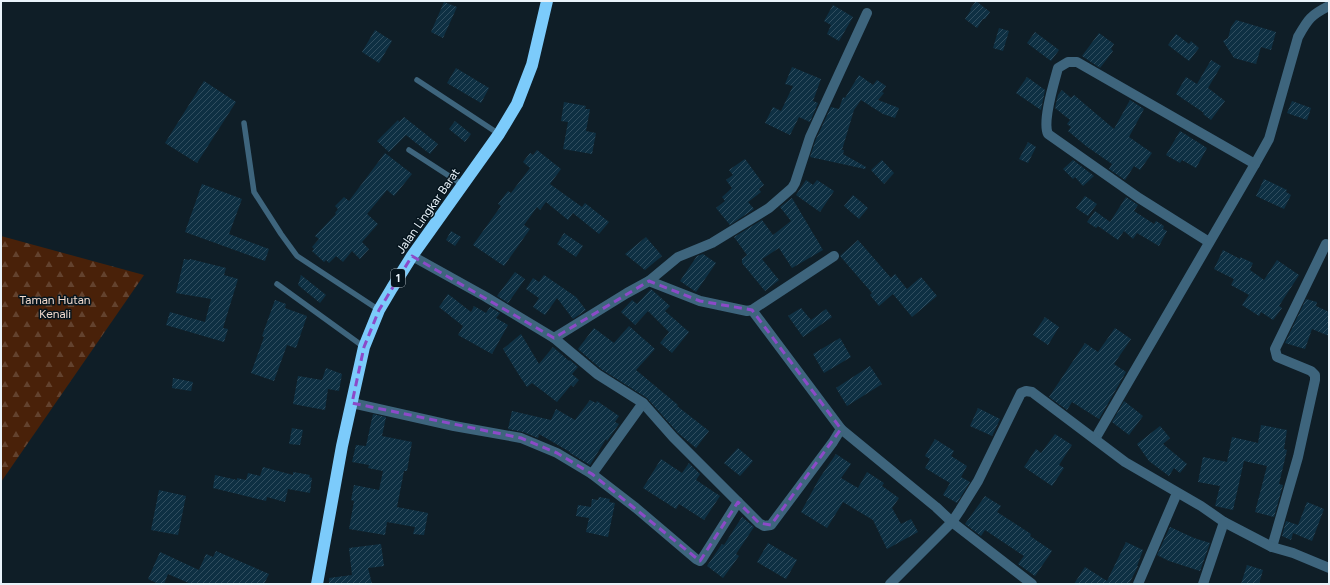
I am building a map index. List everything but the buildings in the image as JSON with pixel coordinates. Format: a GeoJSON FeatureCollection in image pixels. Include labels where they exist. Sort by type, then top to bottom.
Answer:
{"type":"FeatureCollection","features":[{"type":"Feature","properties":{"kind":"highway","name":"Jalan Lingkar Barat"},"geometry":{"type":"LineString","coordinates":[[317,584],[341,454],[364,347],[380,310],[412,256],[499,134],[517,104],[532,65],[547,1]]}},
{"type":"Feature","properties":{"kind":"street"},"geometry":{"type":"LineString","coordinates":[[1095,439],[1269,139],[1298,37],[1307,21],[1315,13],[1329,6]]}},
{"type":"Feature","properties":{"kind":"street"},"geometry":{"type":"LineString","coordinates":[[554,338],[649,281],[678,257],[712,243],[769,208],[792,188],[810,137],[867,13]]}},
{"type":"Feature","properties":{"kind":"street"},"geometry":{"type":"LineString","coordinates":[[1209,242],[1139,198],[1048,134],[1046,126],[1058,68],[1068,62],[1077,62],[1255,164]]}},
{"type":"Feature","properties":{"kind":"street"},"geometry":{"type":"LineString","coordinates":[[1272,547],[1298,456],[1315,380],[1311,371],[1277,357],[1275,349],[1326,244]]}},
{"type":"Feature","properties":{"kind":"street"},"geometry":{"type":"LineString","coordinates":[[412,256],[496,303],[554,338],[597,374],[643,404],[673,437],[759,523],[764,526],[771,525],[833,442],[840,430]]}},
{"type":"Feature","properties":{"kind":"street"},"geometry":{"type":"LineString","coordinates":[[649,281],[700,301],[747,312],[834,256]]}},
{"type":"Feature","properties":{"kind":"street"},"geometry":{"type":"LineString","coordinates":[[752,310],[840,430],[936,507],[952,522],[1032,584]]}},
{"type":"Feature","properties":{"kind":"street"},"geometry":{"type":"LineString","coordinates":[[890,584],[952,522],[978,481],[1021,393],[1026,391],[1032,392],[1125,462],[1201,506],[1224,522],[1272,547],[1293,553],[1329,568]]}},
{"type":"Feature","properties":{"kind":"street"},"geometry":{"type":"LineString","coordinates":[[352,403],[454,426],[521,438],[557,453],[592,474],[700,561],[738,502]]}},
{"type":"Feature","properties":{"kind":"street"},"geometry":{"type":"LineString","coordinates":[[592,474],[643,404]]}},
{"type":"Feature","properties":{"kind":"street"},"geometry":{"type":"LineString","coordinates":[[1138,584],[1177,493]]}},
{"type":"Feature","properties":{"kind":"street"},"geometry":{"type":"LineString","coordinates":[[1203,584],[1224,522]]}},
{"type":"Feature","properties":{"kind":"lane"},"geometry":{"type":"LineString","coordinates":[[417,80],[499,134]]}},
{"type":"Feature","properties":{"kind":"lane"},"geometry":{"type":"LineString","coordinates":[[244,123],[254,192],[280,234],[297,256],[380,310]]}},
{"type":"Feature","properties":{"kind":"lane"},"geometry":{"type":"LineString","coordinates":[[409,150],[463,186]]}},
{"type":"Feature","properties":{"kind":"lane"},"geometry":{"type":"LineString","coordinates":[[277,284],[364,347]]}},
{"type":"Feature","properties":{"kind":"highlighted area"},"geometry":{"type":"Polygon","coordinates":[[[412,256],[554,338],[649,281],[700,301],[752,310],[841,429],[771,525],[759,523],[738,502],[700,561],[592,474],[557,453],[521,438],[352,403],[364,347],[379,310],[412,256]]]}},
{"type":"Feature","properties":{"kind":"green space","name":"Taman Hutan Kenali"},"geometry":{"type":"Polygon","coordinates":[[[1,236],[144,275],[1,482],[1,236]]]}}]}
